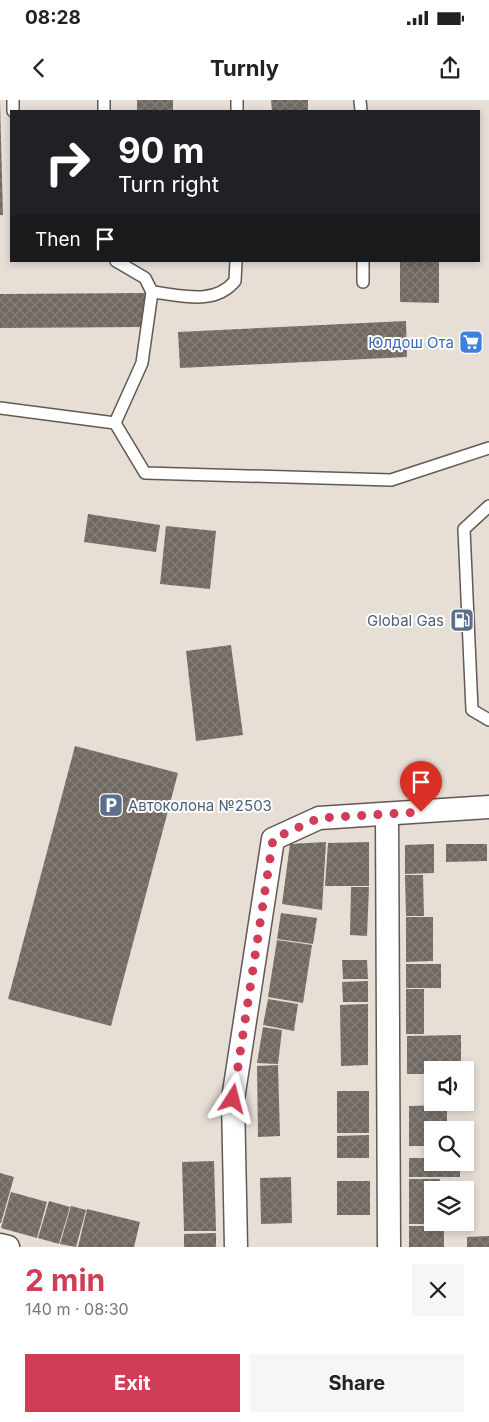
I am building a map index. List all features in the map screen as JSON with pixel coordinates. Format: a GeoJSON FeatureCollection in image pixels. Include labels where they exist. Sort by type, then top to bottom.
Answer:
{"type":"FeatureCollection","features":[{"type":"Feature","properties":{"kind":"street"},"geometry":{"type":"LineString","coordinates":[[236,1247],[233,1099],[273,839],[319,818],[489,807]]}},
{"type":"Feature","properties":{"kind":"street"},"geometry":{"type":"LineString","coordinates":[[387,814],[389,1247]]}},
{"type":"Feature","properties":{"kind":"street"},"geometry":{"type":"LineString","coordinates":[[0,1245],[8,1247]]}},
{"type":"Feature","properties":{"kind":"lane"},"geometry":{"type":"LineString","coordinates":[[115,423],[142,363],[152,292],[145,278],[118,262]]}},
{"type":"Feature","properties":{"kind":"lane"},"geometry":{"type":"LineString","coordinates":[[152,292],[210,298],[230,288],[235,281],[236,262]]}},
{"type":"Feature","properties":{"kind":"lane"},"geometry":{"type":"LineString","coordinates":[[363,262],[363,282]]}},
{"type":"Feature","properties":{"kind":"lane"},"geometry":{"type":"LineString","coordinates":[[0,408],[115,423]]}},
{"type":"Feature","properties":{"kind":"lane"},"geometry":{"type":"LineString","coordinates":[[115,423],[144,473],[391,480],[489,448]]}},
{"type":"Feature","properties":{"kind":"lane"},"geometry":{"type":"LineString","coordinates":[[489,506],[464,529],[472,710],[489,720]]}},
{"type":"Feature","properties":{"kind":"building"},"geometry":{"type":"Polygon","coordinates":[[[137,100],[173,100],[173,110],[137,110],[137,100]]]}},
{"type":"Feature","properties":{"kind":"building"},"geometry":{"type":"Polygon","coordinates":[[[271,100],[308,100],[308,110],[272,110],[271,100]]]}},
{"type":"Feature","properties":{"kind":"building"},"geometry":{"type":"Polygon","coordinates":[[[0,102],[3,215],[0,215],[0,102]]]}},
{"type":"Feature","properties":{"kind":"building"},"geometry":{"type":"Polygon","coordinates":[[[400,262],[439,262],[439,303],[400,302],[400,262]]]}},
{"type":"Feature","properties":{"kind":"building"},"geometry":{"type":"Polygon","coordinates":[[[145,293],[145,327],[0,328],[0,294],[145,293]]]}},
{"type":"Feature","properties":{"kind":"building"},"geometry":{"type":"Polygon","coordinates":[[[406,321],[407,357],[180,368],[178,332],[406,321]]]}},
{"type":"Feature","properties":{"kind":"building"},"geometry":{"type":"Polygon","coordinates":[[[88,514],[160,525],[156,552],[84,542],[88,514]]]}},
{"type":"Feature","properties":{"kind":"building"},"geometry":{"type":"Polygon","coordinates":[[[166,526],[216,531],[210,589],[160,584],[166,526]]]}},
{"type":"Feature","properties":{"kind":"building"},"geometry":{"type":"Polygon","coordinates":[[[231,645],[243,735],[196,741],[186,651],[231,645]]]}},
{"type":"Feature","properties":{"kind":"building"},"geometry":{"type":"Polygon","coordinates":[[[75,746],[178,773],[111,1026],[8,999],[75,746]]]}},
{"type":"Feature","properties":{"kind":"building"},"geometry":{"type":"Polygon","coordinates":[[[326,842],[322,910],[282,904],[290,844],[326,842]]]}},
{"type":"Feature","properties":{"kind":"building"},"geometry":{"type":"Polygon","coordinates":[[[369,842],[369,886],[325,886],[328,843],[369,842]]]}},
{"type":"Feature","properties":{"kind":"building"},"geometry":{"type":"Polygon","coordinates":[[[434,844],[434,873],[405,874],[405,845],[434,844]]]}},
{"type":"Feature","properties":{"kind":"building"},"geometry":{"type":"Polygon","coordinates":[[[446,844],[487,844],[487,861],[446,862],[446,844]]]}},
{"type":"Feature","properties":{"kind":"building"},"geometry":{"type":"Polygon","coordinates":[[[405,875],[423,875],[424,916],[406,916],[405,875]]]}},
{"type":"Feature","properties":{"kind":"building"},"geometry":{"type":"Polygon","coordinates":[[[351,887],[369,887],[367,936],[350,935],[351,887]]]}},
{"type":"Feature","properties":{"kind":"building"},"geometry":{"type":"Polygon","coordinates":[[[281,913],[317,918],[313,944],[277,939],[281,913]]]}},
{"type":"Feature","properties":{"kind":"building"},"geometry":{"type":"Polygon","coordinates":[[[406,917],[433,917],[433,961],[406,962],[406,917]]]}},
{"type":"Feature","properties":{"kind":"building"},"geometry":{"type":"Polygon","coordinates":[[[277,940],[312,945],[303,1003],[268,997],[277,940]]]}},
{"type":"Feature","properties":{"kind":"building"},"geometry":{"type":"Polygon","coordinates":[[[342,960],[367,960],[368,979],[343,979],[342,960]]]}},
{"type":"Feature","properties":{"kind":"building"},"geometry":{"type":"Polygon","coordinates":[[[406,964],[441,964],[441,988],[406,988],[406,964]]]}},
{"type":"Feature","properties":{"kind":"building"},"geometry":{"type":"Polygon","coordinates":[[[368,981],[368,1002],[343,1002],[342,982],[368,981]]]}},
{"type":"Feature","properties":{"kind":"building"},"geometry":{"type":"Polygon","coordinates":[[[406,989],[424,989],[424,1034],[406,1034],[406,989]]]}},
{"type":"Feature","properties":{"kind":"building"},"geometry":{"type":"Polygon","coordinates":[[[268,999],[298,1004],[294,1031],[263,1025],[268,999]]]}},
{"type":"Feature","properties":{"kind":"building"},"geometry":{"type":"Polygon","coordinates":[[[368,1004],[368,1065],[341,1066],[340,1005],[368,1004]]]}},
{"type":"Feature","properties":{"kind":"building"},"geometry":{"type":"Polygon","coordinates":[[[263,1027],[282,1030],[278,1064],[257,1063],[263,1027]]]}},
{"type":"Feature","properties":{"kind":"building"},"geometry":{"type":"Polygon","coordinates":[[[461,1035],[461,1061],[424,1061],[424,1074],[407,1074],[407,1036],[461,1035]]]}},
{"type":"Feature","properties":{"kind":"building"},"geometry":{"type":"Polygon","coordinates":[[[278,1065],[280,1136],[258,1137],[257,1066],[278,1065]]]}},
{"type":"Feature","properties":{"kind":"building"},"geometry":{"type":"Polygon","coordinates":[[[337,1091],[369,1091],[369,1133],[337,1133],[337,1091]]]}},
{"type":"Feature","properties":{"kind":"building"},"geometry":{"type":"Polygon","coordinates":[[[409,1106],[424,1106],[424,1111],[447,1111],[447,1121],[424,1121],[424,1146],[409,1146],[409,1106]]]}},
{"type":"Feature","properties":{"kind":"building"},"geometry":{"type":"Polygon","coordinates":[[[369,1135],[369,1158],[337,1158],[337,1136],[369,1135]]]}},
{"type":"Feature","properties":{"kind":"building"},"geometry":{"type":"Polygon","coordinates":[[[409,1158],[424,1158],[424,1171],[460,1171],[460,1177],[409,1177],[409,1158]]]}},
{"type":"Feature","properties":{"kind":"building"},"geometry":{"type":"Polygon","coordinates":[[[214,1161],[216,1231],[184,1231],[182,1162],[214,1161]]]}},
{"type":"Feature","properties":{"kind":"building"},"geometry":{"type":"Polygon","coordinates":[[[0,1173],[14,1177],[1,1223],[0,1223],[0,1173]]]}},
{"type":"Feature","properties":{"kind":"building"},"geometry":{"type":"Polygon","coordinates":[[[291,1177],[292,1223],[261,1224],[260,1178],[291,1177]]]}},
{"type":"Feature","properties":{"kind":"building"},"geometry":{"type":"Polygon","coordinates":[[[409,1179],[440,1179],[440,1181],[424,1181],[424,1224],[409,1224],[409,1179]]]}},
{"type":"Feature","properties":{"kind":"building"},"geometry":{"type":"Polygon","coordinates":[[[337,1181],[370,1181],[370,1215],[337,1215],[337,1181]]]}},
{"type":"Feature","properties":{"kind":"building"},"geometry":{"type":"Polygon","coordinates":[[[11,1192],[47,1202],[37,1238],[1,1228],[11,1192]]]}},
{"type":"Feature","properties":{"kind":"building"},"geometry":{"type":"Polygon","coordinates":[[[49,1201],[70,1207],[59,1244],[38,1238],[49,1201]]]}},
{"type":"Feature","properties":{"kind":"building"},"geometry":{"type":"Polygon","coordinates":[[[71,1206],[86,1210],[76,1247],[60,1244],[71,1206]]]}},
{"type":"Feature","properties":{"kind":"building"},"geometry":{"type":"Polygon","coordinates":[[[87,1209],[140,1222],[134,1247],[78,1247],[87,1209]]]}},
{"type":"Feature","properties":{"kind":"building"},"geometry":{"type":"Polygon","coordinates":[[[409,1226],[424,1226],[424,1231],[444,1231],[444,1247],[409,1247],[409,1226]]]}},
{"type":"Feature","properties":{"kind":"building"},"geometry":{"type":"Polygon","coordinates":[[[216,1233],[216,1247],[184,1247],[184,1234],[216,1233]]]}},
{"type":"Feature","properties":{"kind":"building"},"geometry":{"type":"Polygon","coordinates":[[[489,1236],[489,1247],[467,1247],[467,1237],[489,1236]]]}},
{"type":"Feature","properties":{"kind":"place","name":"Юлдош Ота"},"geometry":{"type":"Point","coordinates":[471,342]}},
{"type":"Feature","properties":{"kind":"place","name":"Global Gas"},"geometry":{"type":"Point","coordinates":[462,620]}},
{"type":"Feature","properties":{"kind":"place","name":"Автоколона №2503"},"geometry":{"type":"Point","coordinates":[111,805]}},
{"type":"Feature","properties":{"kind":"route"},"geometry":{"type":"LineString","coordinates":[[233,1099],[273,839],[319,818],[421,812]]}}]}
